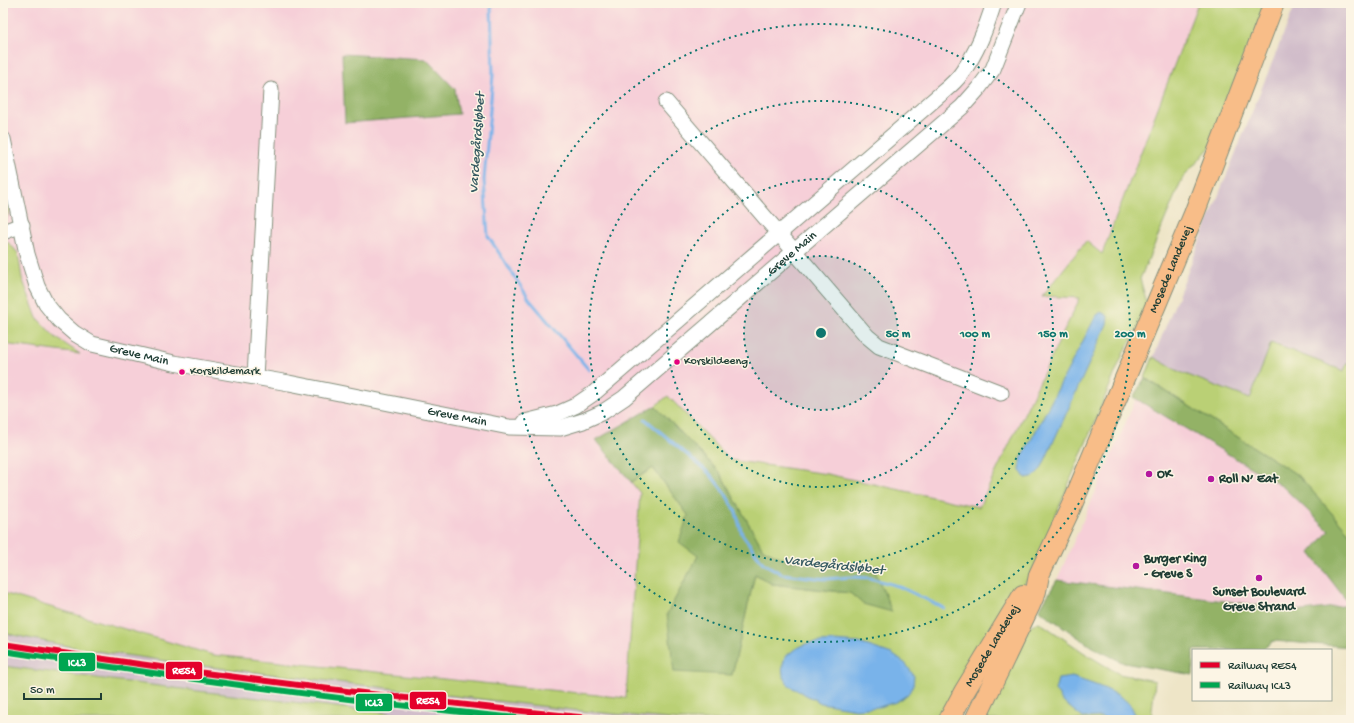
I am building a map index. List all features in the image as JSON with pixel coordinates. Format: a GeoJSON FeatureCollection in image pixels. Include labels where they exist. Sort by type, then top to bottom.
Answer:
{"type":"FeatureCollection","features":[{"type":"Feature","properties":{"kind":"main road","name":"Mosede Landevej"},"geometry":{"type":"LineString","coordinates":[[975,720],[1036,591],[1039,575],[1071,507],[1194,214],[1274,3]]}},
{"type":"Feature","properties":{"kind":"main road","name":"Mosede Landevej"},"geometry":{"type":"LineString","coordinates":[[949,720],[990,648],[1028,587],[1039,575]]}},
{"type":"Feature","properties":{"kind":"street","name":"Greve Main"},"geometry":{"type":"LineString","coordinates":[[509,427],[557,414],[575,406],[594,393],[943,92],[960,76],[971,59],[982,37],[994,3]]}},
{"type":"Feature","properties":{"kind":"street","name":"Greve Main"},"geometry":{"type":"LineString","coordinates":[[3,139],[27,254],[37,286],[46,304],[59,320],[74,333],[92,344],[174,363],[254,377],[509,427],[560,428],[584,421],[603,412],[624,398],[962,107],[993,69],[1019,3]]}},
{"type":"Feature","properties":{"kind":"street"},"geometry":{"type":"LineString","coordinates":[[254,377],[271,90]]}},
{"type":"Feature","properties":{"kind":"street","name":"Greve Main"},"geometry":{"type":"LineString","coordinates":[[666,102],[779,234]]}},
{"type":"Feature","properties":{"kind":"street"},"geometry":{"type":"LineString","coordinates":[[3,232],[22,225]]}},
{"type":"Feature","properties":{"kind":"street"},"geometry":{"type":"LineString","coordinates":[[779,234],[868,336],[879,346],[1001,393]]}},
{"type":"Feature","properties":{"kind":"shaded area"},"geometry":{"type":"Polygon","coordinates":[[[3,3],[1198,3],[1102,254],[979,507],[827,474],[730,460],[668,396],[632,422],[597,441],[640,492],[626,698],[213,655],[3,593],[3,3]]]}},
{"type":"Feature","properties":{"kind":"shaded area"},"geometry":{"type":"Polygon","coordinates":[[[1296,3],[1351,3],[1351,535],[1299,476],[1145,378],[1296,3]]]}},
{"type":"Feature","properties":{"kind":"shaded area"},"geometry":{"type":"Polygon","coordinates":[[[1145,378],[1299,476],[1351,573],[1351,610],[1304,611],[1057,580],[1145,378]]]}},
{"type":"Feature","properties":{"kind":"shaded area"},"geometry":{"type":"Polygon","coordinates":[[[3,633],[83,649],[203,666],[582,711],[679,720],[446,720],[198,691],[3,666],[3,633]]]}},
{"type":"Feature","properties":{"kind":"green space"},"geometry":{"type":"Polygon","coordinates":[[[1198,3],[1268,3],[1213,144],[1182,179],[1140,279],[1149,310],[1123,354],[1031,574],[994,630],[941,720],[679,720],[582,711],[203,666],[83,649],[3,633],[3,593],[213,655],[626,698],[640,493],[631,482],[653,468],[688,515],[698,556],[667,614],[732,675],[755,574],[772,584],[850,593],[864,604],[874,568],[786,560],[763,549],[720,473],[655,406],[668,396],[730,460],[827,474],[979,507],[1080,298],[1042,296],[1086,241],[1102,254],[1198,3]]]}},
{"type":"Feature","properties":{"kind":"green space"},"geometry":{"type":"Polygon","coordinates":[[[342,54],[426,59],[455,89],[459,114],[345,123],[342,54]]]}},
{"type":"Feature","properties":{"kind":"green space"},"geometry":{"type":"Polygon","coordinates":[[[3,168],[12,205],[5,221],[3,222],[3,168]]]}},
{"type":"Feature","properties":{"kind":"green space"},"geometry":{"type":"Polygon","coordinates":[[[8,242],[18,253],[22,278],[37,318],[55,337],[80,354],[3,344],[3,243],[8,242]]]}},
{"type":"Feature","properties":{"kind":"green space"},"geometry":{"type":"Polygon","coordinates":[[[1271,343],[1344,371],[1347,363],[1351,364],[1351,535],[1299,476],[1145,378],[1153,357],[1180,372],[1250,399],[1271,343]]]}},
{"type":"Feature","properties":{"kind":"green space"},"geometry":{"type":"Polygon","coordinates":[[[1145,378],[1299,476],[1351,535],[1351,647],[1273,641],[1263,649],[1192,649],[1192,675],[1124,663],[1092,647],[1039,610],[1057,580],[1304,611],[1350,605],[1310,553],[1329,531],[1283,487],[1133,397],[1145,378]]]}},
{"type":"Feature","properties":{"kind":"green space"},"geometry":{"type":"Polygon","coordinates":[[[655,406],[720,473],[763,549],[786,560],[874,568],[892,612],[863,604],[850,593],[772,584],[755,574],[732,675],[674,672],[667,614],[698,556],[679,542],[688,515],[653,468],[631,482],[596,440],[655,406]]]}},
{"type":"Feature","properties":{"kind":"green space"},"geometry":{"type":"Polygon","coordinates":[[[1039,622],[1086,654],[1119,674],[1155,681],[1151,720],[981,720],[1026,629],[1039,622]]]}},
{"type":"Feature","properties":{"kind":"green space"},"geometry":{"type":"Polygon","coordinates":[[[3,666],[198,691],[446,720],[3,720],[3,666]]]}},
{"type":"Feature","properties":{"kind":"water"},"geometry":{"type":"Polygon","coordinates":[[[1101,312],[1108,316],[1107,324],[1041,469],[1033,477],[1025,478],[1020,470],[1021,459],[1096,316],[1101,312]]]}},
{"type":"Feature","properties":{"kind":"water"},"geometry":{"type":"Polygon","coordinates":[[[834,641],[859,643],[892,654],[906,664],[914,676],[913,687],[907,695],[896,702],[879,707],[856,709],[821,703],[789,686],[783,675],[782,667],[785,657],[795,649],[808,643],[834,641]]]}},
{"type":"Feature","properties":{"kind":"water"},"geometry":{"type":"Polygon","coordinates":[[[1072,677],[1101,687],[1122,697],[1134,712],[1134,720],[1109,720],[1100,717],[1083,718],[1063,702],[1055,690],[1058,679],[1072,677]]]}},
{"type":"Feature","properties":{"kind":"waterway","name":"Vardegårdsløbet"},"geometry":{"type":"LineString","coordinates":[[492,3],[493,75],[484,180],[488,236],[529,299],[589,370]]}},
{"type":"Feature","properties":{"kind":"waterway","name":"Vardegårdsløbet"},"geometry":{"type":"LineString","coordinates":[[645,419],[710,474],[725,493],[736,512],[742,534],[763,563],[782,574],[826,579],[851,577],[870,578],[898,586],[944,608]]}},
{"type":"Feature","properties":{"kind":"rail line","name":"RE54"},"geometry":{"type":"LineString","coordinates":[[3,644],[306,686],[610,720]]}},
{"type":"Feature","properties":{"kind":"rail line","name":"ICL3"},"geometry":{"type":"LineString","coordinates":[[3,651],[270,689],[404,706],[538,720]]}},
{"type":"Feature","properties":{"kind":"place","name":"Korskildeeng"},"geometry":{"type":"Point","coordinates":[677,362]}},
{"type":"Feature","properties":{"kind":"place","name":"Korskildemark"},"geometry":{"type":"Point","coordinates":[182,372]}},
{"type":"Feature","properties":{"kind":"place","name":"OK"},"geometry":{"type":"Point","coordinates":[1149,474]}},
{"type":"Feature","properties":{"kind":"place","name":"Roll N’ Eat"},"geometry":{"type":"Point","coordinates":[1211,479]}},
{"type":"Feature","properties":{"kind":"place","name":"Burger King - Greve S"},"geometry":{"type":"Point","coordinates":[1136,566]}},
{"type":"Feature","properties":{"kind":"place","name":"Sunset Boulevard Greve Strand"},"geometry":{"type":"Point","coordinates":[1259,578]}}]}
